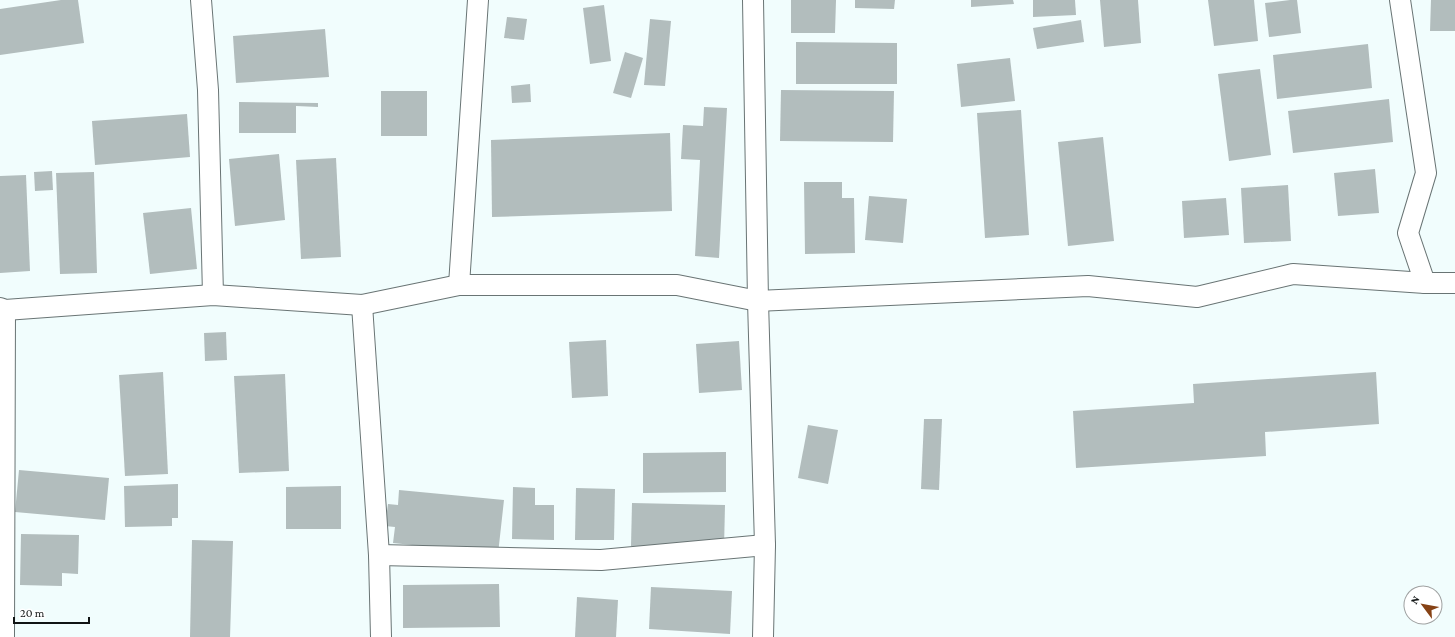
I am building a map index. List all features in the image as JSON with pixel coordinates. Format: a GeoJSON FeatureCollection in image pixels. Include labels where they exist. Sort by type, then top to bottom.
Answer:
{"type":"FeatureCollection","features":[{"type":"Feature","properties":{"kind":"street"},"geometry":{"type":"LineString","coordinates":[[201,0],[208,90],[213,294]]}},
{"type":"Feature","properties":{"kind":"street"},"geometry":{"type":"LineString","coordinates":[[459,285],[478,0]]}},
{"type":"Feature","properties":{"kind":"street"},"geometry":{"type":"LineString","coordinates":[[752,0],[765,545],[763,637]]}},
{"type":"Feature","properties":{"kind":"street"},"geometry":{"type":"LineString","coordinates":[[1400,0],[1426,173],[1408,233],[1425,283]]}},
{"type":"Feature","properties":{"kind":"street"},"geometry":{"type":"LineString","coordinates":[[4,637],[3,309],[213,294],[362,305],[459,285],[677,285],[758,301],[1088,286],[1197,297],[1293,274],[1425,283],[1455,283]]}},
{"type":"Feature","properties":{"kind":"street"},"geometry":{"type":"LineString","coordinates":[[362,305],[379,555],[380,637]]}},
{"type":"Feature","properties":{"kind":"street"},"geometry":{"type":"LineString","coordinates":[[379,555],[600,560],[765,545]]}},
{"type":"Feature","properties":{"kind":"building"},"geometry":{"type":"Polygon","coordinates":[[[61,0],[78,0],[84,43],[0,55],[0,9],[61,0]]]}},
{"type":"Feature","properties":{"kind":"building"},"geometry":{"type":"Polygon","coordinates":[[[791,0],[836,0],[835,33],[791,33],[791,0]]]}},
{"type":"Feature","properties":{"kind":"building"},"geometry":{"type":"Polygon","coordinates":[[[855,0],[895,0],[894,9],[855,8],[855,0]]]}},
{"type":"Feature","properties":{"kind":"building"},"geometry":{"type":"Polygon","coordinates":[[[971,0],[1013,0],[1014,4],[971,7],[971,0]]]}},
{"type":"Feature","properties":{"kind":"building"},"geometry":{"type":"Polygon","coordinates":[[[1033,0],[1075,0],[1076,15],[1033,17],[1033,0]]]}},
{"type":"Feature","properties":{"kind":"building"},"geometry":{"type":"Polygon","coordinates":[[[1100,0],[1138,0],[1141,43],[1104,47],[1100,0]]]}},
{"type":"Feature","properties":{"kind":"building"},"geometry":{"type":"Polygon","coordinates":[[[1208,0],[1254,0],[1258,41],[1214,46],[1208,0]]]}},
{"type":"Feature","properties":{"kind":"building"},"geometry":{"type":"Polygon","coordinates":[[[1297,0],[1301,33],[1269,37],[1265,3],[1297,0]]]}},
{"type":"Feature","properties":{"kind":"building"},"geometry":{"type":"Polygon","coordinates":[[[1431,0],[1455,0],[1455,31],[1430,31],[1431,0]]]}},
{"type":"Feature","properties":{"kind":"building"},"geometry":{"type":"Polygon","coordinates":[[[604,5],[611,61],[590,64],[583,8],[604,5]]]}},
{"type":"Feature","properties":{"kind":"building"},"geometry":{"type":"Polygon","coordinates":[[[507,17],[527,19],[524,40],[504,38],[507,17]]]}},
{"type":"Feature","properties":{"kind":"building"},"geometry":{"type":"Polygon","coordinates":[[[650,19],[671,21],[665,86],[644,85],[650,19]]]}},
{"type":"Feature","properties":{"kind":"building"},"geometry":{"type":"Polygon","coordinates":[[[1081,20],[1084,42],[1037,49],[1033,28],[1081,20]]]}},
{"type":"Feature","properties":{"kind":"building"},"geometry":{"type":"Polygon","coordinates":[[[325,29],[329,77],[236,83],[233,36],[325,29]]]}},
{"type":"Feature","properties":{"kind":"building"},"geometry":{"type":"Polygon","coordinates":[[[796,42],[897,43],[897,84],[796,84],[796,42]]]}},
{"type":"Feature","properties":{"kind":"building"},"geometry":{"type":"Polygon","coordinates":[[[1368,44],[1372,88],[1277,99],[1273,55],[1368,44]]]}},
{"type":"Feature","properties":{"kind":"building"},"geometry":{"type":"Polygon","coordinates":[[[625,52],[643,58],[631,98],[613,93],[625,52]]]}},
{"type":"Feature","properties":{"kind":"building"},"geometry":{"type":"Polygon","coordinates":[[[1010,58],[1015,101],[961,107],[957,64],[1010,58]]]}},
{"type":"Feature","properties":{"kind":"building"},"geometry":{"type":"Polygon","coordinates":[[[1260,69],[1271,155],[1229,161],[1218,74],[1260,69]]]}},
{"type":"Feature","properties":{"kind":"building"},"geometry":{"type":"Polygon","coordinates":[[[530,84],[531,102],[512,103],[511,86],[530,84]]]}},
{"type":"Feature","properties":{"kind":"building"},"geometry":{"type":"Polygon","coordinates":[[[781,90],[894,91],[893,142],[780,141],[781,90]]]}},
{"type":"Feature","properties":{"kind":"building"},"geometry":{"type":"Polygon","coordinates":[[[381,91],[427,91],[427,136],[381,136],[381,91]]]}},
{"type":"Feature","properties":{"kind":"building"},"geometry":{"type":"Polygon","coordinates":[[[1389,99],[1393,142],[1293,153],[1288,111],[1389,99]]]}},
{"type":"Feature","properties":{"kind":"building"},"geometry":{"type":"Polygon","coordinates":[[[239,102],[318,103],[318,107],[296,106],[296,133],[239,133],[239,102]]]}},
{"type":"Feature","properties":{"kind":"building"},"geometry":{"type":"Polygon","coordinates":[[[704,107],[727,108],[719,258],[695,256],[700,160],[681,159],[683,125],[703,126],[704,107]]]}},
{"type":"Feature","properties":{"kind":"building"},"geometry":{"type":"Polygon","coordinates":[[[1021,110],[1029,235],[985,238],[977,113],[1021,110]]]}},
{"type":"Feature","properties":{"kind":"building"},"geometry":{"type":"Polygon","coordinates":[[[187,114],[190,157],[95,165],[92,121],[187,114]]]}},
{"type":"Feature","properties":{"kind":"building"},"geometry":{"type":"Polygon","coordinates":[[[670,133],[672,211],[492,217],[491,140],[670,133]]]}},
{"type":"Feature","properties":{"kind":"building"},"geometry":{"type":"Polygon","coordinates":[[[1103,137],[1114,241],[1068,246],[1058,142],[1103,137]]]}},
{"type":"Feature","properties":{"kind":"building"},"geometry":{"type":"Polygon","coordinates":[[[279,154],[285,220],[235,226],[229,159],[279,154]]]}},
{"type":"Feature","properties":{"kind":"building"},"geometry":{"type":"Polygon","coordinates":[[[336,158],[341,257],[301,259],[296,160],[336,158]]]}},
{"type":"Feature","properties":{"kind":"building"},"geometry":{"type":"Polygon","coordinates":[[[1375,169],[1379,213],[1338,216],[1334,173],[1375,169]]]}},
{"type":"Feature","properties":{"kind":"building"},"geometry":{"type":"Polygon","coordinates":[[[52,171],[53,190],[35,191],[34,172],[52,171]]]}},
{"type":"Feature","properties":{"kind":"building"},"geometry":{"type":"Polygon","coordinates":[[[94,172],[97,273],[60,274],[56,173],[94,172]]]}},
{"type":"Feature","properties":{"kind":"building"},"geometry":{"type":"Polygon","coordinates":[[[26,175],[30,271],[0,273],[0,176],[26,175]]]}},
{"type":"Feature","properties":{"kind":"building"},"geometry":{"type":"Polygon","coordinates":[[[804,182],[842,182],[842,198],[854,198],[855,253],[805,254],[804,182]]]}},
{"type":"Feature","properties":{"kind":"building"},"geometry":{"type":"Polygon","coordinates":[[[1288,185],[1291,241],[1244,243],[1241,188],[1288,185]]]}},
{"type":"Feature","properties":{"kind":"building"},"geometry":{"type":"Polygon","coordinates":[[[869,196],[907,199],[903,243],[865,240],[869,196]]]}},
{"type":"Feature","properties":{"kind":"building"},"geometry":{"type":"Polygon","coordinates":[[[1226,198],[1229,235],[1184,238],[1182,201],[1226,198]]]}},
{"type":"Feature","properties":{"kind":"building"},"geometry":{"type":"Polygon","coordinates":[[[191,208],[197,269],[150,274],[143,213],[191,208]]]}},
{"type":"Feature","properties":{"kind":"building"},"geometry":{"type":"Polygon","coordinates":[[[226,332],[227,360],[205,361],[204,333],[226,332]]]}},
{"type":"Feature","properties":{"kind":"building"},"geometry":{"type":"Polygon","coordinates":[[[606,340],[608,396],[572,398],[569,342],[606,340]]]}},
{"type":"Feature","properties":{"kind":"building"},"geometry":{"type":"Polygon","coordinates":[[[739,341],[742,390],[699,393],[696,344],[739,341]]]}},
{"type":"Feature","properties":{"kind":"building"},"geometry":{"type":"Polygon","coordinates":[[[163,372],[168,474],[125,476],[119,375],[163,372]]]}},
{"type":"Feature","properties":{"kind":"building"},"geometry":{"type":"Polygon","coordinates":[[[1376,372],[1379,424],[1265,432],[1266,456],[1076,468],[1073,411],[1194,403],[1193,384],[1376,372]]]}},
{"type":"Feature","properties":{"kind":"building"},"geometry":{"type":"Polygon","coordinates":[[[285,374],[289,471],[239,473],[234,376],[285,374]]]}},
{"type":"Feature","properties":{"kind":"building"},"geometry":{"type":"Polygon","coordinates":[[[924,419],[942,419],[939,490],[921,489],[924,419]]]}},
{"type":"Feature","properties":{"kind":"building"},"geometry":{"type":"Polygon","coordinates":[[[808,425],[838,430],[828,484],[798,478],[808,425]]]}},
{"type":"Feature","properties":{"kind":"building"},"geometry":{"type":"Polygon","coordinates":[[[726,452],[726,492],[643,493],[643,453],[726,452]]]}},
{"type":"Feature","properties":{"kind":"building"},"geometry":{"type":"Polygon","coordinates":[[[19,470],[109,478],[105,520],[15,512],[19,470]]]}},
{"type":"Feature","properties":{"kind":"building"},"geometry":{"type":"Polygon","coordinates":[[[178,484],[178,518],[172,518],[172,526],[125,527],[124,486],[178,484]]]}},
{"type":"Feature","properties":{"kind":"building"},"geometry":{"type":"Polygon","coordinates":[[[341,486],[341,529],[286,529],[286,487],[341,486]]]}},
{"type":"Feature","properties":{"kind":"building"},"geometry":{"type":"Polygon","coordinates":[[[513,487],[535,488],[535,505],[554,505],[554,540],[512,539],[513,487]]]}},
{"type":"Feature","properties":{"kind":"building"},"geometry":{"type":"Polygon","coordinates":[[[576,488],[615,489],[614,540],[575,540],[576,488]]]}},
{"type":"Feature","properties":{"kind":"building"},"geometry":{"type":"Polygon","coordinates":[[[399,490],[504,500],[498,554],[393,543],[395,527],[385,526],[388,504],[398,505],[399,490]]]}},
{"type":"Feature","properties":{"kind":"building"},"geometry":{"type":"Polygon","coordinates":[[[632,503],[725,505],[724,548],[631,546],[632,503]]]}},
{"type":"Feature","properties":{"kind":"building"},"geometry":{"type":"Polygon","coordinates":[[[21,534],[79,535],[78,574],[62,573],[62,586],[20,585],[21,534]]]}},
{"type":"Feature","properties":{"kind":"building"},"geometry":{"type":"Polygon","coordinates":[[[192,540],[233,541],[230,637],[190,637],[192,540]]]}},
{"type":"Feature","properties":{"kind":"building"},"geometry":{"type":"Polygon","coordinates":[[[499,584],[500,627],[403,628],[403,585],[499,584]]]}},
{"type":"Feature","properties":{"kind":"building"},"geometry":{"type":"Polygon","coordinates":[[[651,587],[732,591],[730,634],[649,629],[651,587]]]}},
{"type":"Feature","properties":{"kind":"building"},"geometry":{"type":"Polygon","coordinates":[[[577,597],[618,600],[616,637],[575,637],[577,597]]]}}]}
